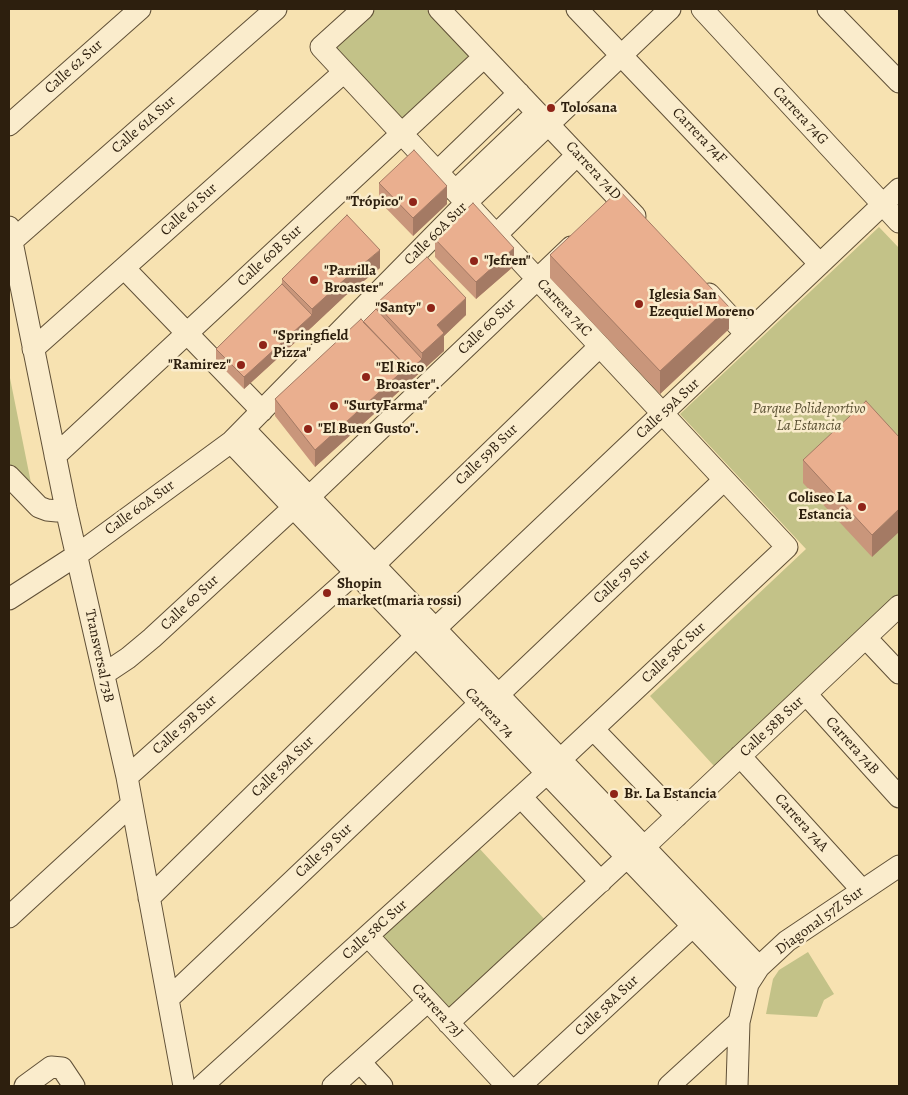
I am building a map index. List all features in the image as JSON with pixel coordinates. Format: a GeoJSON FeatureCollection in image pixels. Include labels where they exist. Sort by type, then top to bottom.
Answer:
{"type":"FeatureCollection","features":[{"type":"Feature","properties":{"kind":"street","name":"Calle 62 Sur"},"geometry":{"type":"LineString","coordinates":[[9,125],[140,9]]}},
{"type":"Feature","properties":{"kind":"street","name":"Calle 61A Sur"},"geometry":{"type":"LineString","coordinates":[[10,234],[276,9]]}},
{"type":"Feature","properties":{"kind":"street","name":"Carrera 74C"},"geometry":{"type":"LineString","coordinates":[[363,9],[321,47],[787,547]]}},
{"type":"Feature","properties":{"kind":"street","name":"Carrera 74D"},"geometry":{"type":"LineString","coordinates":[[439,9],[577,155],[613,207],[647,229]]}},
{"type":"Feature","properties":{"kind":"street","name":"Carrera 74F"},"geometry":{"type":"LineString","coordinates":[[577,9],[820,264]]}},
{"type":"Feature","properties":{"kind":"street"},"geometry":{"type":"LineString","coordinates":[[543,119],[621,55],[670,9]]}},
{"type":"Feature","properties":{"kind":"street","name":"Carrera 74G"},"geometry":{"type":"LineString","coordinates":[[702,9],[899,222]]}},
{"type":"Feature","properties":{"kind":"street"},"geometry":{"type":"LineString","coordinates":[[828,9],[899,82]]}},
{"type":"Feature","properties":{"kind":"street","name":"Calle 60B Sur"},"geometry":{"type":"LineString","coordinates":[[55,456],[484,57]]}},
{"type":"Feature","properties":{"kind":"street","name":"Calle 61 Sur"},"geometry":{"type":"LineString","coordinates":[[34,349],[344,72]]}},
{"type":"Feature","properties":{"kind":"street"},"geometry":{"type":"LineString","coordinates":[[437,172],[519,93]]}},
{"type":"Feature","properties":{"kind":"street","name":"Calle 60A Sur"},"geometry":{"type":"LineString","coordinates":[[9,600],[77,555],[238,435],[461,197],[543,119]]}},
{"type":"Feature","properties":{"kind":"street"},"geometry":{"type":"LineString","coordinates":[[496,235],[577,155]]}},
{"type":"Feature","properties":{"kind":"street","name":"Calle 59A Sur"},"geometry":{"type":"LineString","coordinates":[[149,898],[426,632],[662,414],[899,189]]}},
{"type":"Feature","properties":{"kind":"street","name":"Calle 60 Sur"},"geometry":{"type":"LineString","coordinates":[[104,674],[128,658],[152,638],[302,502],[586,233]]}},
{"type":"Feature","properties":{"kind":"street","name":"Transversal 73B"},"geometry":{"type":"LineString","coordinates":[[10,234],[66,509],[127,777],[184,1086]]}},
{"type":"Feature","properties":{"kind":"street"},"geometry":{"type":"LineString","coordinates":[[124,268],[262,411]]}},
{"type":"Feature","properties":{"kind":"street"},"geometry":{"type":"LineString","coordinates":[[693,278],[746,334]]}},
{"type":"Feature","properties":{"kind":"street","name":"Calle 59B Sur"},"geometry":{"type":"LineString","coordinates":[[127,777],[365,568],[600,346]]}},
{"type":"Feature","properties":{"kind":"street","name":"Carrera 74"},"geometry":{"type":"LineString","coordinates":[[238,435],[753,976]]}},
{"type":"Feature","properties":{"kind":"street"},"geometry":{"type":"LineString","coordinates":[[9,476],[39,507],[57,511],[66,509]]}},
{"type":"Feature","properties":{"kind":"street","name":"Calle 59 Sur"},"geometry":{"type":"LineString","coordinates":[[168,999],[724,480]]}},
{"type":"Feature","properties":{"kind":"street","name":"Calle 58C Sur"},"geometry":{"type":"LineString","coordinates":[[202,1086],[522,797],[787,547]]}},
{"type":"Feature","properties":{"kind":"street","name":"Calle 58B Sur"},"geometry":{"type":"LineString","coordinates":[[448,1023],[600,882],[677,816],[899,606]]}},
{"type":"Feature","properties":{"kind":"street"},"geometry":{"type":"LineString","coordinates":[[866,638],[899,673]]}},
{"type":"Feature","properties":{"kind":"street","name":"Carrera 74B"},"geometry":{"type":"LineString","coordinates":[[806,694],[899,797]]}},
{"type":"Feature","properties":{"kind":"street"},"geometry":{"type":"LineString","coordinates":[[593,729],[677,816]]}},
{"type":"Feature","properties":{"kind":"street","name":"Carrera 74A"},"geometry":{"type":"LineString","coordinates":[[740,756],[862,890]]}},
{"type":"Feature","properties":{"kind":"street"},"geometry":{"type":"LineString","coordinates":[[522,797],[600,882]]}},
{"type":"Feature","properties":{"kind":"street"},"geometry":{"type":"LineString","coordinates":[[9,917],[132,804]]}},
{"type":"Feature","properties":{"kind":"street","name":"Carrera 74"},"geometry":{"type":"LineString","coordinates":[[636,852],[693,926],[753,976]]}},
{"type":"Feature","properties":{"kind":"street","name":"Diagonal 57Z Sur"},"geometry":{"type":"LineString","coordinates":[[753,976],[787,941],[899,866]]}},
{"type":"Feature","properties":{"kind":"street","name":"Calle 58A Sur"},"geometry":{"type":"LineString","coordinates":[[520,1086],[693,926]]}},
{"type":"Feature","properties":{"kind":"street","name":"Carrera 73J"},"geometry":{"type":"LineString","coordinates":[[368,936],[507,1086]]}},
{"type":"Feature","properties":{"kind":"street"},"geometry":{"type":"LineString","coordinates":[[737,1086],[738,1022],[753,976]]}},
{"type":"Feature","properties":{"kind":"street"},"geometry":{"type":"LineString","coordinates":[[333,1086],[428,1001]]}},
{"type":"Feature","properties":{"kind":"street"},"geometry":{"type":"LineString","coordinates":[[669,1086],[738,1022]]}},
{"type":"Feature","properties":{"kind":"street"},"geometry":{"type":"LineString","coordinates":[[360,1062],[382,1086]]}},
{"type":"Feature","properties":{"kind":"street"},"geometry":{"type":"LineString","coordinates":[[24,1086],[51,1067],[62,1068],[74,1086]]}},
{"type":"Feature","properties":{"kind":"green space"},"geometry":{"type":"Polygon","coordinates":[[[376,9],[426,9],[470,57],[401,119],[335,46],[376,9]]]}},
{"type":"Feature","properties":{"kind":"green space","name":"Parque Polideportivo La Estancia"},"geometry":{"type":"Polygon","coordinates":[[[879,227],[899,248],[899,596],[714,766],[650,696],[806,549],[680,414],[879,227]]]}},
{"type":"Feature","properties":{"kind":"green space"},"geometry":{"type":"Polygon","coordinates":[[[9,373],[35,503],[9,475],[9,373]]]}},
{"type":"Feature","properties":{"kind":"green space"},"geometry":{"type":"Polygon","coordinates":[[[479,848],[546,921],[448,1012],[380,939],[479,848]]]}},
{"type":"Feature","properties":{"kind":"green space"},"geometry":{"type":"Polygon","coordinates":[[[808,952],[834,994],[824,1000],[817,1017],[766,1014],[773,979],[779,970],[808,952]]]}},
{"type":"Feature","properties":{"kind":"building"},"geometry":{"type":"Polygon","coordinates":[[[414,150],[447,186],[413,218],[379,183],[414,150]]]}},
{"type":"Feature","properties":{"kind":"building","name":"Iglesia San Ezequiel Moreno"},"geometry":{"type":"Polygon","coordinates":[[[619,190],[729,307],[660,371],[550,255],[619,190]]]}},
{"type":"Feature","properties":{"kind":"building"},"geometry":{"type":"Polygon","coordinates":[[[473,203],[514,248],[476,282],[435,239],[473,203]]]}},
{"type":"Feature","properties":{"kind":"building"},"geometry":{"type":"Polygon","coordinates":[[[347,215],[380,250],[312,309],[282,279],[347,215]]]}},
{"type":"Feature","properties":{"kind":"building"},"geometry":{"type":"Polygon","coordinates":[[[427,257],[466,298],[437,325],[444,333],[422,353],[376,304],[427,257]]]}},
{"type":"Feature","properties":{"kind":"building"},"geometry":{"type":"Polygon","coordinates":[[[282,284],[312,315],[244,377],[216,349],[282,284]]]}},
{"type":"Feature","properties":{"kind":"building"},"geometry":{"type":"Polygon","coordinates":[[[376,309],[422,359],[407,373],[407,367],[363,322],[376,309]]]}},
{"type":"Feature","properties":{"kind":"building"},"geometry":{"type":"Polygon","coordinates":[[[361,319],[407,367],[315,450],[275,399],[361,319]]]}},
{"type":"Feature","properties":{"kind":"building","name":"Coliseo La Estancia"},"geometry":{"type":"Polygon","coordinates":[[[866,401],[899,437],[899,509],[872,535],[803,460],[866,401]]]}},
{"type":"Feature","properties":{"kind":"place","name":"Tolosana"},"geometry":{"type":"Point","coordinates":[551,108]}},
{"type":"Feature","properties":{"kind":"place","name":"\"Trópico\""},"geometry":{"type":"Point","coordinates":[413,202]}},
{"type":"Feature","properties":{"kind":"place","name":"\"Jefren\""},"geometry":{"type":"Point","coordinates":[474,261]}},
{"type":"Feature","properties":{"kind":"place","name":"\"Parrilla Broaster\""},"geometry":{"type":"Point","coordinates":[314,280]}},
{"type":"Feature","properties":{"kind":"place","name":"Iglesia San Ezequiel Moreno"},"geometry":{"type":"Point","coordinates":[639,304]}},
{"type":"Feature","properties":{"kind":"place","name":"\"Santy\""},"geometry":{"type":"Point","coordinates":[431,308]}},
{"type":"Feature","properties":{"kind":"place","name":"\"Springfield Pizza\""},"geometry":{"type":"Point","coordinates":[263,345]}},
{"type":"Feature","properties":{"kind":"place","name":"\"Ramirez\""},"geometry":{"type":"Point","coordinates":[241,365]}},
{"type":"Feature","properties":{"kind":"place","name":"\"El Rico Broaster\"."},"geometry":{"type":"Point","coordinates":[366,377]}},
{"type":"Feature","properties":{"kind":"place","name":"\"SurtyFarma\""},"geometry":{"type":"Point","coordinates":[334,406]}},
{"type":"Feature","properties":{"kind":"place","name":"\"El Buen Gusto\"."},"geometry":{"type":"Point","coordinates":[308,429]}},
{"type":"Feature","properties":{"kind":"place","name":"Coliseo La Estancia"},"geometry":{"type":"Point","coordinates":[862,507]}},
{"type":"Feature","properties":{"kind":"place","name":"Shopin market(maria rossi)"},"geometry":{"type":"Point","coordinates":[327,593]}},
{"type":"Feature","properties":{"kind":"place","name":"Br. La Estancia"},"geometry":{"type":"Point","coordinates":[614,794]}}]}
